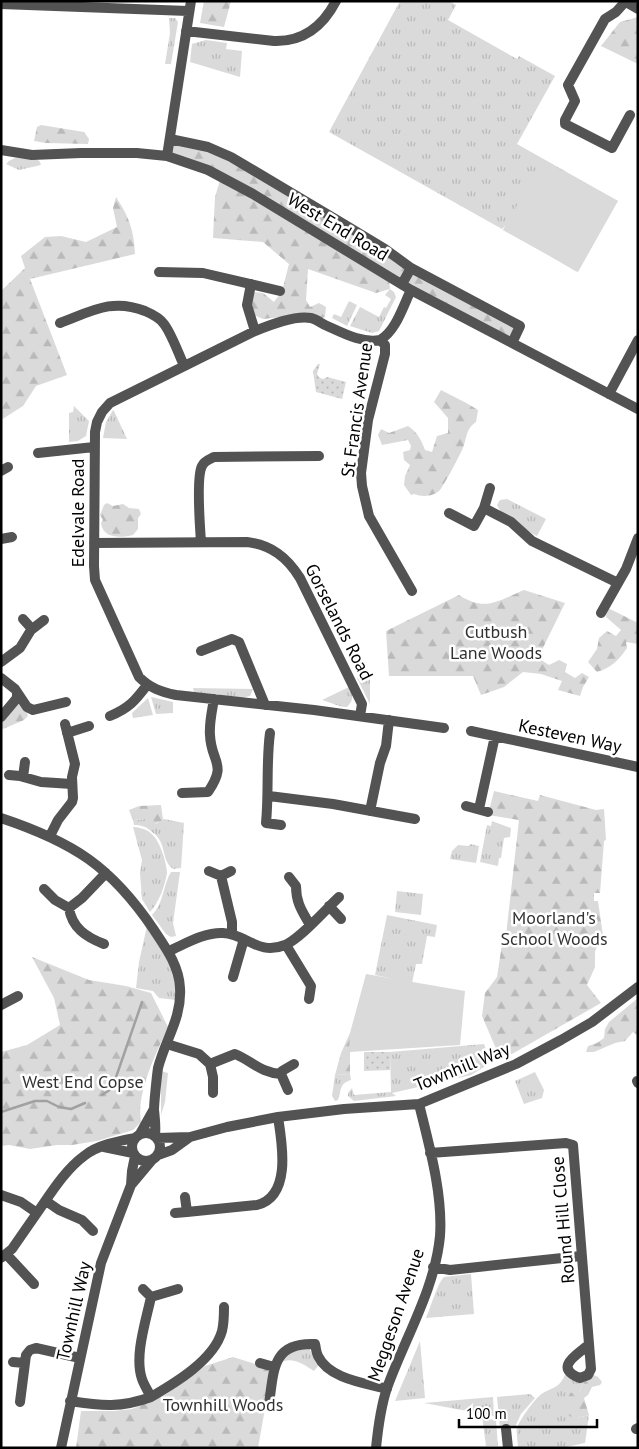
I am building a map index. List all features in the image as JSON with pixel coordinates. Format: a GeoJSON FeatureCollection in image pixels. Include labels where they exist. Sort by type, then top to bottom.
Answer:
{"type":"FeatureCollection","features":[{"type":"Feature","properties":{"kind":"street"},"geometry":{"type":"LineString","coordinates":[[186,31],[274,41],[293,39],[307,34],[318,27],[336,1]]}},
{"type":"Feature","properties":{"kind":"street"},"geometry":{"type":"LineString","coordinates":[[630,115],[612,148],[565,124],[565,120],[575,101],[568,85],[605,19],[616,12],[624,2],[638,9]]}},
{"type":"Feature","properties":{"kind":"street"},"geometry":{"type":"LineString","coordinates":[[1,4],[190,6],[167,156]]}},
{"type":"Feature","properties":{"kind":"street"},"geometry":{"type":"LineString","coordinates":[[170,139],[208,147],[231,157],[385,249],[411,268],[520,326],[512,343]]}},
{"type":"Feature","properties":{"kind":"street","name":"West End Road"},"geometry":{"type":"LineString","coordinates":[[2,152],[32,155],[81,152],[137,153],[167,156],[208,170],[253,194],[407,287],[638,409]]}},
{"type":"Feature","properties":{"kind":"street","name":"St Francis Avenue"},"geometry":{"type":"LineString","coordinates":[[411,268],[407,287],[391,330],[387,336],[380,340],[385,345],[384,354],[368,420],[361,473],[368,516],[412,591]]}},
{"type":"Feature","properties":{"kind":"street"},"geometry":{"type":"LineString","coordinates":[[159,272],[203,273],[280,291]]}},
{"type":"Feature","properties":{"kind":"street"},"geometry":{"type":"LineString","coordinates":[[252,284],[247,306],[255,331]]}},
{"type":"Feature","properties":{"kind":"street"},"geometry":{"type":"LineString","coordinates":[[60,323],[100,308],[116,305],[134,307],[152,314],[164,324],[184,366]]}},
{"type":"Feature","properties":{"kind":"street","name":"Edelvale Road"},"geometry":{"type":"LineString","coordinates":[[147,685],[133,667],[95,580],[94,447],[97,422],[102,412],[110,404],[184,366],[255,331],[276,323],[299,318],[311,318],[345,334],[374,341],[380,340]]}},
{"type":"Feature","properties":{"kind":"street"},"geometry":{"type":"LineString","coordinates":[[609,394],[638,340]]}},
{"type":"Feature","properties":{"kind":"street"},"geometry":{"type":"LineString","coordinates":[[38,453],[94,447]]}},
{"type":"Feature","properties":{"kind":"street"},"geometry":{"type":"LineString","coordinates":[[200,542],[201,467],[207,461],[214,457],[319,456]]}},
{"type":"Feature","properties":{"kind":"street"},"geometry":{"type":"LineString","coordinates":[[449,513],[474,526],[484,508],[490,488]]}},
{"type":"Feature","properties":{"kind":"street"},"geometry":{"type":"LineString","coordinates":[[484,508],[511,522],[532,541],[618,583]]}},
{"type":"Feature","properties":{"kind":"street"},"geometry":{"type":"LineString","coordinates":[[602,613],[618,583],[634,563],[638,538]]}},
{"type":"Feature","properties":{"kind":"street","name":"Gorselands Road"},"geometry":{"type":"LineString","coordinates":[[94,543],[244,542],[259,544],[276,552],[288,561],[300,578],[362,704],[360,716]]}},
{"type":"Feature","properties":{"kind":"street"},"geometry":{"type":"LineString","coordinates":[[23,620],[32,629]]}},
{"type":"Feature","properties":{"kind":"street"},"geometry":{"type":"LineString","coordinates":[[1,662],[20,648],[32,629],[44,620]]}},
{"type":"Feature","properties":{"kind":"street"},"geometry":{"type":"LineString","coordinates":[[202,652],[232,639],[240,644],[265,705]]}},
{"type":"Feature","properties":{"kind":"street"},"geometry":{"type":"LineString","coordinates":[[1,678],[16,691],[27,707],[33,710],[66,702]]}},
{"type":"Feature","properties":{"kind":"street"},"geometry":{"type":"LineString","coordinates":[[110,716],[124,710],[136,701],[147,685],[168,694],[360,716],[444,728]]}},
{"type":"Feature","properties":{"kind":"street"},"geometry":{"type":"LineString","coordinates":[[1,717],[17,698],[16,691]]}},
{"type":"Feature","properties":{"kind":"street"},"geometry":{"type":"LineString","coordinates":[[182,793],[208,792],[216,780],[218,772],[210,736],[214,699]]}},
{"type":"Feature","properties":{"kind":"street"},"geometry":{"type":"LineString","coordinates":[[370,811],[380,763],[386,746],[389,720]]}},
{"type":"Feature","properties":{"kind":"street"},"geometry":{"type":"LineString","coordinates":[[50,836],[58,820],[72,802],[72,784],[76,764],[66,728],[89,726]]}},
{"type":"Feature","properties":{"kind":"street","name":"Kesteven Way"},"geometry":{"type":"LineString","coordinates":[[471,731],[638,767]]}},
{"type":"Feature","properties":{"kind":"street"},"geometry":{"type":"LineString","coordinates":[[270,733],[267,752],[268,796],[266,823],[281,825]]}},
{"type":"Feature","properties":{"kind":"street","name":"Kesteven Way"},"geometry":{"type":"LineString","coordinates":[[466,806],[483,810],[494,736]]}},
{"type":"Feature","properties":{"kind":"street"},"geometry":{"type":"LineString","coordinates":[[24,777],[25,762]]}},
{"type":"Feature","properties":{"kind":"street"},"geometry":{"type":"LineString","coordinates":[[10,775],[41,782],[72,784]]}},
{"type":"Feature","properties":{"kind":"street"},"geometry":{"type":"LineString","coordinates":[[268,796],[333,804],[370,811],[397,812],[415,819]]}},
{"type":"Feature","properties":{"kind":"street"},"geometry":{"type":"LineString","coordinates":[[1,818],[50,836],[79,852],[106,873],[132,898],[169,951],[175,965],[180,986],[177,1020],[158,1069],[154,1109],[157,1122],[156,1137],[160,1146],[155,1157],[143,1161],[134,1155],[103,1147]]}},
{"type":"Feature","properties":{"kind":"street"},"geometry":{"type":"LineString","coordinates":[[209,872],[221,876],[231,871]]}},
{"type":"Feature","properties":{"kind":"street"},"geometry":{"type":"LineString","coordinates":[[69,908],[82,898],[106,873]]}},
{"type":"Feature","properties":{"kind":"street"},"geometry":{"type":"LineString","coordinates":[[221,876],[232,922],[232,934]]}},
{"type":"Feature","properties":{"kind":"street"},"geometry":{"type":"LineString","coordinates":[[289,877],[301,886],[296,898],[310,925]]}},
{"type":"Feature","properties":{"kind":"street"},"geometry":{"type":"LineString","coordinates":[[44,889],[55,900],[69,908]]}},
{"type":"Feature","properties":{"kind":"street"},"geometry":{"type":"LineString","coordinates":[[169,951],[216,933],[232,934],[260,947],[271,948],[286,945],[300,935],[339,896]]}},
{"type":"Feature","properties":{"kind":"street"},"geometry":{"type":"LineString","coordinates":[[329,906],[341,919]]}},
{"type":"Feature","properties":{"kind":"street"},"geometry":{"type":"LineString","coordinates":[[69,908],[71,920],[75,925],[104,944]]}},
{"type":"Feature","properties":{"kind":"street"},"geometry":{"type":"LineString","coordinates":[[234,977],[244,939]]}},
{"type":"Feature","properties":{"kind":"street"},"geometry":{"type":"LineString","coordinates":[[286,945],[311,986],[309,999]]}},
{"type":"Feature","properties":{"kind":"street","name":"Townhill Way"},"geometry":{"type":"LineString","coordinates":[[156,1137],[190,1137],[227,1127],[278,1117],[344,1109],[419,1104],[516,1064],[561,1040],[592,1022],[638,987]]}},
{"type":"Feature","properties":{"kind":"street"},"geometry":{"type":"LineString","coordinates":[[3,1000],[18,996]]}},
{"type":"Feature","properties":{"kind":"street"},"geometry":{"type":"LineString","coordinates":[[167,1044],[199,1054],[210,1064],[213,1077],[213,1092]]}},
{"type":"Feature","properties":{"kind":"street"},"geometry":{"type":"LineString","coordinates":[[210,1064],[235,1054],[248,1059],[261,1070],[271,1074],[281,1074],[294,1064]]}},
{"type":"Feature","properties":{"kind":"street"},"geometry":{"type":"LineString","coordinates":[[281,1074],[288,1090]]}},
{"type":"Feature","properties":{"kind":"street","name":"Meggeson Avenue"},"geometry":{"type":"LineString","coordinates":[[376,1448],[387,1389],[422,1302],[434,1267],[440,1237],[440,1212],[419,1104]]}},
{"type":"Feature","properties":{"kind":"street"},"geometry":{"type":"LineString","coordinates":[[134,1155],[132,1145],[154,1109]]}},
{"type":"Feature","properties":{"kind":"street"},"geometry":{"type":"LineString","coordinates":[[175,1213],[257,1205],[265,1203],[271,1198],[276,1192],[282,1165],[282,1146],[278,1117]]}},
{"type":"Feature","properties":{"kind":"street"},"geometry":{"type":"LineString","coordinates":[[34,1284],[4,1256],[68,1170],[86,1154],[103,1147],[148,1133],[156,1137]]}},
{"type":"Feature","properties":{"kind":"street","name":"Townhill Way"},"geometry":{"type":"LineString","coordinates":[[131,1185],[155,1157],[172,1150],[190,1137]]}},
{"type":"Feature","properties":{"kind":"street","name":"Round Hill Close"},"geometry":{"type":"LineString","coordinates":[[430,1153],[566,1143],[573,1145],[588,1346]]}},
{"type":"Feature","properties":{"kind":"street","name":"Townhill Way"},"geometry":{"type":"LineString","coordinates":[[61,1448],[101,1263],[131,1185],[134,1155]]}},
{"type":"Feature","properties":{"kind":"street"},"geometry":{"type":"LineString","coordinates":[[1,1195],[21,1202],[37,1213]]}},
{"type":"Feature","properties":{"kind":"street"},"geometry":{"type":"LineString","coordinates":[[185,1197],[187,1212]]}},
{"type":"Feature","properties":{"kind":"street"},"geometry":{"type":"LineString","coordinates":[[46,1201],[59,1210],[82,1220],[93,1231]]}},
{"type":"Feature","properties":{"kind":"street"},"geometry":{"type":"LineString","coordinates":[[434,1267],[450,1270],[581,1256]]}},
{"type":"Feature","properties":{"kind":"street"},"geometry":{"type":"LineString","coordinates":[[144,1289],[151,1297]]}},
{"type":"Feature","properties":{"kind":"street"},"geometry":{"type":"LineString","coordinates":[[151,1297],[178,1289]]}},
{"type":"Feature","properties":{"kind":"street"},"geometry":{"type":"LineString","coordinates":[[151,1297],[139,1356],[142,1380],[151,1397]]}},
{"type":"Feature","properties":{"kind":"street"},"geometry":{"type":"LineString","coordinates":[[70,1401],[113,1406],[132,1404],[151,1397],[173,1384],[205,1358],[216,1344],[222,1331],[224,1307]]}},
{"type":"Feature","properties":{"kind":"street"},"geometry":{"type":"LineString","coordinates":[[269,1404],[274,1367],[280,1355],[289,1347],[301,1344],[315,1344],[318,1356],[327,1368],[340,1375],[387,1389]]}},
{"type":"Feature","properties":{"kind":"street"},"geometry":{"type":"LineString","coordinates":[[20,1402],[26,1355],[30,1350],[36,1348],[80,1358]]}},
{"type":"Feature","properties":{"kind":"street"},"geometry":{"type":"LineString","coordinates":[[13,1362],[26,1364]]}},
{"type":"Feature","properties":{"kind":"street"},"geometry":{"type":"LineString","coordinates":[[260,1363],[274,1367]]}},
{"type":"Feature","properties":{"kind":"street"},"geometry":{"type":"LineString","coordinates":[[506,1429],[508,1448]]}},
{"type":"Feature","properties":{"kind":"green space"},"geometry":{"type":"Polygon","coordinates":[[[204,1],[231,1],[224,27],[200,23],[204,1]]]}},
{"type":"Feature","properties":{"kind":"green space"},"geometry":{"type":"Polygon","coordinates":[[[400,1],[449,1],[456,5],[448,20],[517,59],[519,56],[555,76],[517,144],[618,201],[567,253],[577,272],[552,257],[534,240],[531,245],[503,230],[506,225],[502,229],[329,132],[400,1]]]}},
{"type":"Feature","properties":{"kind":"green space"},"geometry":{"type":"Polygon","coordinates":[[[638,17],[638,64],[601,46],[620,22],[638,17]]]}},
{"type":"Feature","properties":{"kind":"green space"},"geometry":{"type":"Polygon","coordinates":[[[169,18],[175,18],[178,22],[171,64],[165,64],[170,33],[169,18]]]}},
{"type":"Feature","properties":{"kind":"green space"},"geometry":{"type":"Polygon","coordinates":[[[206,40],[227,43],[226,49],[242,51],[240,77],[190,62],[192,44],[206,40]]]}},
{"type":"Feature","properties":{"kind":"green space"},"geometry":{"type":"Polygon","coordinates":[[[41,125],[84,132],[89,139],[88,144],[34,141],[37,127],[41,125]]]}},
{"type":"Feature","properties":{"kind":"green space"},"geometry":{"type":"Polygon","coordinates":[[[170,139],[208,147],[520,326],[512,343],[389,278],[390,289],[376,293],[308,269],[306,300],[310,307],[319,303],[326,307],[325,317],[319,319],[290,316],[263,319],[254,315],[251,300],[254,292],[263,293],[274,302],[282,291],[289,264],[263,242],[213,238],[215,197],[221,177],[167,156],[170,139]]]}},
{"type":"Feature","properties":{"kind":"green space"},"geometry":{"type":"Polygon","coordinates":[[[15,158],[37,159],[41,165],[19,170],[6,164],[15,158]]]}},
{"type":"Feature","properties":{"kind":"green space"},"geometry":{"type":"Polygon","coordinates":[[[543,160],[618,201],[578,272],[503,230],[543,160]]]}},
{"type":"Feature","properties":{"kind":"green space"},"geometry":{"type":"Polygon","coordinates":[[[116,197],[130,224],[135,254],[30,279],[67,375],[36,386],[23,406],[1,420],[1,291],[25,268],[21,256],[45,237],[61,236],[86,242],[117,227],[113,208],[116,197]]]}},
{"type":"Feature","properties":{"kind":"green space"},"geometry":{"type":"Polygon","coordinates":[[[390,289],[396,297],[379,331],[372,333],[350,326],[360,307],[379,317],[391,299],[385,295],[390,289]]]}},
{"type":"Feature","properties":{"kind":"green space"},"geometry":{"type":"Polygon","coordinates":[[[349,301],[357,305],[347,326],[332,318],[334,314],[341,317],[349,301]]]}},
{"type":"Feature","properties":{"kind":"green space"},"geometry":{"type":"Polygon","coordinates":[[[320,364],[317,374],[320,378],[327,377],[346,382],[342,399],[316,392],[313,371],[320,364]]]}},
{"type":"Feature","properties":{"kind":"green space"},"geometry":{"type":"Polygon","coordinates":[[[441,390],[478,410],[476,422],[469,429],[460,454],[440,490],[427,496],[411,495],[404,485],[405,476],[410,465],[404,460],[403,452],[410,450],[411,446],[408,440],[382,445],[378,435],[381,429],[389,433],[408,426],[418,436],[425,450],[432,452],[437,436],[448,433],[448,418],[434,402],[441,390]]]}},
{"type":"Feature","properties":{"kind":"green space"},"geometry":{"type":"Polygon","coordinates":[[[74,406],[89,421],[86,436],[78,441],[69,442],[69,413],[73,412],[74,406]]]}},
{"type":"Feature","properties":{"kind":"green space"},"geometry":{"type":"Polygon","coordinates":[[[113,410],[127,439],[103,438],[106,422],[113,410]]]}},
{"type":"Feature","properties":{"kind":"green space"},"geometry":{"type":"Polygon","coordinates":[[[507,499],[546,519],[537,536],[504,515],[497,505],[500,500],[507,499]]]}},
{"type":"Feature","properties":{"kind":"green space"},"geometry":{"type":"Polygon","coordinates":[[[107,503],[113,506],[123,504],[129,508],[139,509],[141,514],[138,518],[138,529],[133,535],[118,537],[105,532],[102,528],[101,523],[103,520],[100,515],[104,505],[107,503]]]}},
{"type":"Feature","properties":{"kind":"green space","name":"Cutbush Lane Woods"},"geometry":{"type":"Polygon","coordinates":[[[524,590],[565,603],[538,658],[549,665],[559,660],[567,664],[565,672],[575,678],[582,673],[589,677],[580,696],[558,690],[562,681],[541,674],[523,672],[504,687],[481,695],[473,676],[389,676],[386,631],[459,595],[476,603],[484,604],[499,601],[524,590]]]}},
{"type":"Feature","properties":{"kind":"green space"},"geometry":{"type":"Polygon","coordinates":[[[610,609],[638,623],[638,644],[626,642],[627,648],[618,660],[611,666],[597,672],[588,662],[597,649],[599,638],[607,631],[616,636],[621,630],[606,617],[607,610],[610,609]]]}},
{"type":"Feature","properties":{"kind":"green space"},"geometry":{"type":"Polygon","coordinates":[[[370,674],[370,704],[357,678],[370,674]]]}},
{"type":"Feature","properties":{"kind":"green space"},"geometry":{"type":"Polygon","coordinates":[[[349,687],[352,698],[347,707],[322,700],[349,687]]]}},
{"type":"Feature","properties":{"kind":"green space"},"geometry":{"type":"Polygon","coordinates":[[[193,688],[253,689],[250,696],[241,698],[194,692],[193,688]]]}},
{"type":"Feature","properties":{"kind":"green space"},"geometry":{"type":"Polygon","coordinates":[[[151,697],[173,702],[173,713],[156,714],[151,697]]]}},
{"type":"Feature","properties":{"kind":"green space"},"geometry":{"type":"Polygon","coordinates":[[[148,698],[153,715],[133,718],[132,713],[148,698]]]}},
{"type":"Feature","properties":{"kind":"green space"},"geometry":{"type":"Polygon","coordinates":[[[18,699],[25,706],[28,716],[24,720],[3,729],[1,728],[1,720],[18,699]]]}},
{"type":"Feature","properties":{"kind":"green space","name":"Moorland's School Woods"},"geometry":{"type":"Polygon","coordinates":[[[494,791],[538,801],[540,795],[596,810],[604,809],[606,840],[604,841],[600,893],[594,893],[594,901],[598,901],[603,936],[595,951],[595,967],[587,985],[601,1003],[512,1054],[497,1051],[482,1016],[485,993],[497,977],[502,944],[505,944],[519,820],[488,815],[494,791]]]}},
{"type":"Feature","properties":{"kind":"green space"},"geometry":{"type":"Polygon","coordinates":[[[161,805],[163,820],[153,825],[146,819],[133,820],[129,810],[139,806],[161,805]]]}},
{"type":"Feature","properties":{"kind":"green space"},"geometry":{"type":"Polygon","coordinates":[[[146,819],[156,824],[164,819],[184,823],[181,868],[173,869],[166,861],[157,836],[140,825],[134,825],[133,820],[146,819]]]}},
{"type":"Feature","properties":{"kind":"green space"},"geometry":{"type":"Polygon","coordinates":[[[492,821],[511,828],[510,837],[504,838],[498,866],[480,862],[487,825],[491,826],[492,821]]]}},
{"type":"Feature","properties":{"kind":"green space"},"geometry":{"type":"Polygon","coordinates":[[[133,827],[150,832],[154,836],[162,851],[166,867],[167,873],[163,888],[159,899],[150,912],[142,899],[140,873],[142,860],[133,827]]]}},
{"type":"Feature","properties":{"kind":"green space"},"geometry":{"type":"Polygon","coordinates":[[[470,844],[479,846],[476,863],[450,859],[452,851],[458,845],[469,846],[470,844]]]}},
{"type":"Feature","properties":{"kind":"green space"},"geometry":{"type":"Polygon","coordinates":[[[171,872],[180,872],[173,923],[176,936],[171,937],[166,934],[152,915],[159,905],[171,872]]]}},
{"type":"Feature","properties":{"kind":"green space"},"geometry":{"type":"Polygon","coordinates":[[[397,891],[423,894],[421,915],[395,912],[397,891]]]}},
{"type":"Feature","properties":{"kind":"green space"},"geometry":{"type":"Polygon","coordinates":[[[387,915],[437,925],[435,937],[427,936],[422,964],[416,964],[412,983],[375,975],[387,915]]]}},
{"type":"Feature","properties":{"kind":"green space"},"geometry":{"type":"Polygon","coordinates":[[[147,926],[168,961],[176,1000],[159,998],[153,991],[136,988],[139,962],[147,926]]]}},
{"type":"Feature","properties":{"kind":"green space","name":"West End Copse"},"geometry":{"type":"Polygon","coordinates":[[[32,957],[89,980],[126,986],[151,993],[168,1027],[144,1086],[140,1111],[141,1122],[133,1130],[97,1141],[72,1145],[30,1149],[9,1145],[1,1146],[1,1052],[27,1045],[60,1025],[54,998],[32,957]]]}},
{"type":"Feature","properties":{"kind":"green space"},"geometry":{"type":"Polygon","coordinates":[[[366,974],[465,991],[460,1045],[349,1052],[350,1033],[366,974]]]}},
{"type":"Feature","properties":{"kind":"green space"},"geometry":{"type":"Polygon","coordinates":[[[638,998],[638,1036],[633,1032],[625,1041],[594,1052],[586,1052],[588,1046],[604,1038],[605,1029],[609,1022],[638,998]]]}},
{"type":"Feature","properties":{"kind":"green space"},"geometry":{"type":"Polygon","coordinates":[[[350,1033],[350,1074],[335,1075],[341,1053],[350,1033]]]}},
{"type":"Feature","properties":{"kind":"green space"},"geometry":{"type":"Polygon","coordinates":[[[484,1044],[489,1058],[484,1067],[471,1075],[392,1093],[396,1096],[354,1101],[348,1096],[352,1088],[354,1095],[391,1092],[390,1052],[484,1044]]]}},
{"type":"Feature","properties":{"kind":"green space"},"geometry":{"type":"Polygon","coordinates":[[[364,1052],[390,1052],[390,1070],[364,1071],[364,1052]]]}},
{"type":"Feature","properties":{"kind":"green space"},"geometry":{"type":"Polygon","coordinates":[[[161,1071],[168,1073],[165,1102],[161,1115],[161,1071]]]}},
{"type":"Feature","properties":{"kind":"green space"},"geometry":{"type":"Polygon","coordinates":[[[535,1072],[544,1090],[542,1098],[524,1104],[515,1081],[535,1072]]]}},
{"type":"Feature","properties":{"kind":"green space"},"geometry":{"type":"Polygon","coordinates":[[[350,1074],[351,1080],[342,1086],[338,1100],[335,1101],[332,1096],[335,1075],[350,1074]]]}},
{"type":"Feature","properties":{"kind":"green space"},"geometry":{"type":"Polygon","coordinates":[[[471,1274],[474,1314],[426,1318],[441,1280],[444,1277],[471,1274]]]}},
{"type":"Feature","properties":{"kind":"green space"},"geometry":{"type":"Polygon","coordinates":[[[420,1341],[425,1398],[395,1401],[420,1341]]]}},
{"type":"Feature","properties":{"kind":"green space"},"geometry":{"type":"Polygon","coordinates":[[[309,1348],[318,1366],[314,1371],[293,1361],[288,1360],[279,1363],[290,1352],[309,1348]]]}},
{"type":"Feature","properties":{"kind":"green space","name":"Townhill Woods"},"geometry":{"type":"Polygon","coordinates":[[[233,1357],[265,1367],[271,1374],[258,1448],[76,1448],[81,1411],[132,1409],[165,1395],[205,1366],[233,1357]]]}},
{"type":"Feature","properties":{"kind":"green space"},"geometry":{"type":"Polygon","coordinates":[[[566,1373],[584,1382],[579,1392],[575,1394],[577,1418],[589,1415],[585,1443],[566,1447],[518,1448],[517,1428],[524,1414],[543,1393],[559,1384],[566,1373]]]}},
{"type":"Feature","properties":{"kind":"green space"},"geometry":{"type":"Polygon","coordinates":[[[592,1374],[602,1382],[600,1385],[592,1387],[584,1398],[589,1415],[577,1418],[569,1416],[566,1405],[570,1393],[579,1392],[584,1382],[592,1374]]]}},
{"type":"Feature","properties":{"kind":"green space"},"geometry":{"type":"Polygon","coordinates":[[[530,1394],[535,1398],[521,1414],[515,1427],[500,1428],[497,1397],[530,1394]]]}},
{"type":"Feature","properties":{"kind":"green space"},"geometry":{"type":"Polygon","coordinates":[[[493,1397],[494,1416],[424,1403],[493,1397]]]}},
{"type":"Feature","properties":{"kind":"green space"},"geometry":{"type":"Polygon","coordinates":[[[482,1416],[496,1421],[498,1446],[486,1446],[482,1416]]]}},
{"type":"Feature","properties":{"kind":"waterway"},"geometry":{"type":"LineString","coordinates":[[102,1095],[111,1089],[114,1083],[142,1002]]}},
{"type":"Feature","properties":{"kind":"waterway"},"geometry":{"type":"LineString","coordinates":[[1,1112],[35,1101],[47,1101],[59,1107],[71,1109],[85,1103]]}}]}
